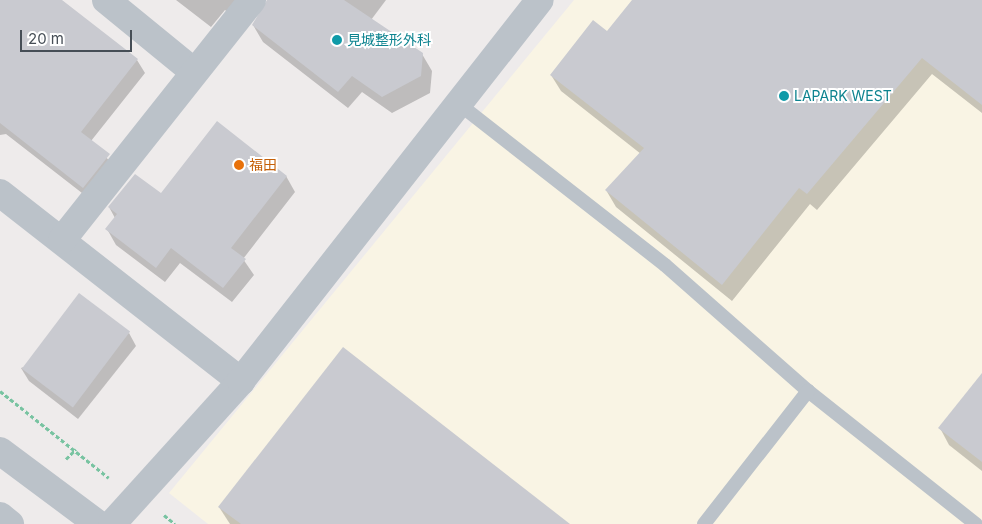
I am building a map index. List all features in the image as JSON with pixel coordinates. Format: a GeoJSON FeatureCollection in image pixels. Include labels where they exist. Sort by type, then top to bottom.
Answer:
{"type":"FeatureCollection","features":[{"type":"Feature","properties":{"kind":"street"},"geometry":{"type":"LineString","coordinates":[[106,0],[193,71]]}},
{"type":"Feature","properties":{"kind":"street"},"geometry":{"type":"LineString","coordinates":[[62,240],[193,71],[252,0]]}},
{"type":"Feature","properties":{"kind":"street"},"geometry":{"type":"LineString","coordinates":[[112,524],[241,381],[540,0]]}},
{"type":"Feature","properties":{"kind":"street"},"geometry":{"type":"LineString","coordinates":[[0,193],[241,381]]}},
{"type":"Feature","properties":{"kind":"street"},"geometry":{"type":"LineString","coordinates":[[0,451],[98,524]]}},
{"type":"Feature","properties":{"kind":"street"},"geometry":{"type":"LineString","coordinates":[[0,516],[10,524]]}},
{"type":"Feature","properties":{"kind":"lane"},"geometry":{"type":"LineString","coordinates":[[459,104],[665,265],[808,391],[976,524]]}},
{"type":"Feature","properties":{"kind":"lane"},"geometry":{"type":"LineString","coordinates":[[704,524],[808,391]]}},
{"type":"Feature","properties":{"kind":"path"},"geometry":{"type":"LineString","coordinates":[[0,391],[76,449]]}},
{"type":"Feature","properties":{"kind":"path"},"geometry":{"type":"LineString","coordinates":[[161,514],[175,524]]}},
{"type":"Feature","properties":{"kind":"shaded area"},"geometry":{"type":"Polygon","coordinates":[[[574,0],[982,0],[982,524],[208,524],[169,493],[574,0]]]}},
{"type":"Feature","properties":{"kind":"building"},"geometry":{"type":"Polygon","coordinates":[[[0,0],[62,0],[138,59],[81,132],[110,154],[83,188],[0,123],[0,0]]]}},
{"type":"Feature","properties":{"kind":"building","name":"見城整形外科"},"geometry":{"type":"Polygon","coordinates":[[[267,0],[344,0],[423,53],[421,76],[382,97],[352,76],[338,92],[252,25],[267,0]]]}},
{"type":"Feature","properties":{"kind":"building","name":"LAPARK WEST"},"geometry":{"type":"Polygon","coordinates":[[[632,0],[982,0],[982,105],[922,58],[807,194],[799,188],[722,285],[605,190],[644,148],[550,75],[593,20],[607,31],[632,0]]]}},
{"type":"Feature","properties":{"kind":"building"},"geometry":{"type":"Polygon","coordinates":[[[217,121],[287,176],[231,248],[246,259],[223,288],[171,248],[156,268],[105,229],[117,214],[108,207],[135,174],[161,193],[217,121]]]}},
{"type":"Feature","properties":{"kind":"building"},"geometry":{"type":"Polygon","coordinates":[[[79,293],[130,332],[73,407],[22,369],[79,293]]]}},
{"type":"Feature","properties":{"kind":"building"},"geometry":{"type":"Polygon","coordinates":[[[343,347],[570,524],[241,524],[218,507],[343,347]]]}},
{"type":"Feature","properties":{"kind":"building"},"geometry":{"type":"Polygon","coordinates":[[[982,373],[982,462],[938,428],[982,373]]]}},
{"type":"Feature","properties":{"kind":"place","name":"見城整形外科"},"geometry":{"type":"Point","coordinates":[337,40]}},
{"type":"Feature","properties":{"kind":"place","name":"LAPARK WEST"},"geometry":{"type":"Point","coordinates":[784,96]}},
{"type":"Feature","properties":{"kind":"place","name":"福田"},"geometry":{"type":"Point","coordinates":[239,165]}}]}
